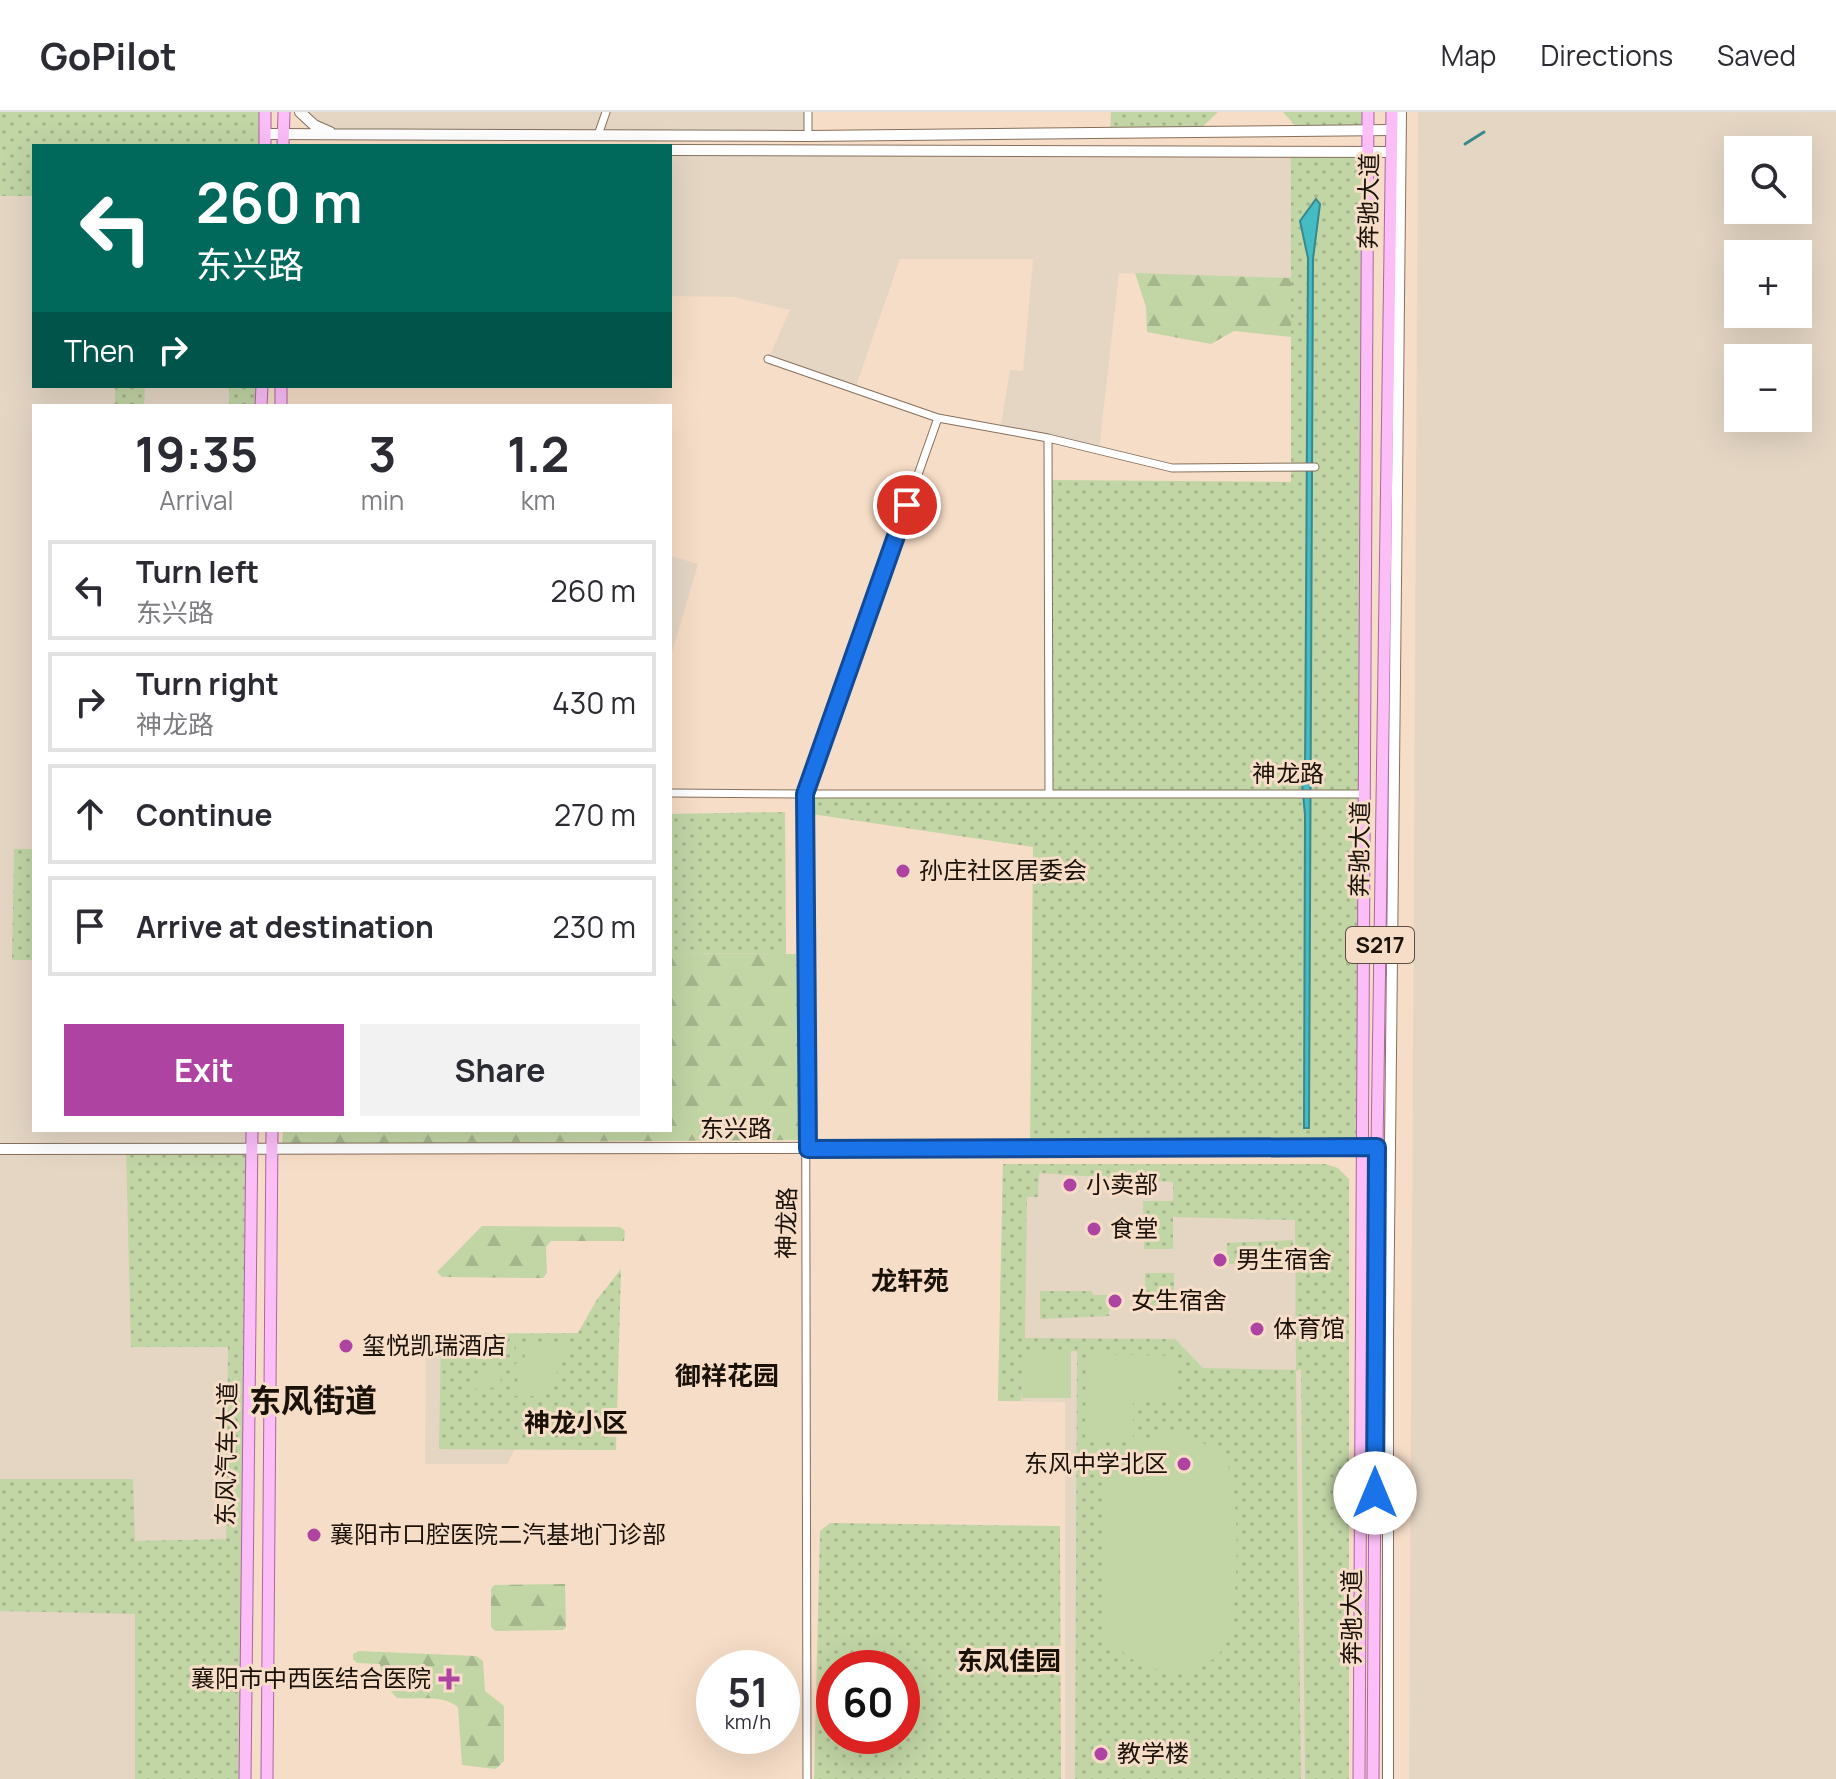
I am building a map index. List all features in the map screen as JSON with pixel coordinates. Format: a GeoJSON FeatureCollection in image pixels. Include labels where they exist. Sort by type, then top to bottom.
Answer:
{"type":"FeatureCollection","features":[{"type":"Feature","properties":{"kind":"main road"},"geometry":{"type":"LineString","coordinates":[[265,112],[265,140]]}},
{"type":"Feature","properties":{"kind":"main road"},"geometry":{"type":"LineString","coordinates":[[283,140],[284,112]]}},
{"type":"Feature","properties":{"kind":"main road","name":"奔驰大道"},"geometry":{"type":"LineString","coordinates":[[1359,1779],[1368,112]]}},
{"type":"Feature","properties":{"kind":"main road","name":"奔驰大道"},"geometry":{"type":"LineString","coordinates":[[1373,1779],[1377,1147],[1395,160],[1392,112]]}},
{"type":"Feature","properties":{"kind":"main road","name":"东风汽车大道"},"geometry":{"type":"LineString","coordinates":[[245,1779],[252,1132]]}},
{"type":"Feature","properties":{"kind":"main road","name":"东风汽车大道"},"geometry":{"type":"LineString","coordinates":[[267,1779],[272,1132]]}},
{"type":"Feature","properties":{"kind":"street"},"geometry":{"type":"LineString","coordinates":[[300,112],[314,125],[335,134]]}},
{"type":"Feature","properties":{"kind":"street"},"geometry":{"type":"LineString","coordinates":[[598,135],[606,112]]}},
{"type":"Feature","properties":{"kind":"street"},"geometry":{"type":"LineString","coordinates":[[808,112],[808,136]]}},
{"type":"Feature","properties":{"kind":"street"},"geometry":{"type":"LineString","coordinates":[[1388,1779],[1395,160],[1401,112]]}},
{"type":"Feature","properties":{"kind":"street"},"geometry":{"type":"LineString","coordinates":[[265,140],[335,134],[808,136],[1392,130]]}},
{"type":"Feature","properties":{"kind":"street"},"geometry":{"type":"LineString","coordinates":[[672,150],[1368,150],[1395,160]]}},
{"type":"Feature","properties":{"kind":"street"},"geometry":{"type":"LineString","coordinates":[[768,359],[938,418],[1048,438],[1172,468],[1315,467]]}},
{"type":"Feature","properties":{"kind":"street"},"geometry":{"type":"LineString","coordinates":[[672,793],[805,794],[938,418]]}},
{"type":"Feature","properties":{"kind":"street"},"geometry":{"type":"LineString","coordinates":[[1048,438],[1049,794]]}},
{"type":"Feature","properties":{"kind":"street","name":"神龙路"},"geometry":{"type":"LineString","coordinates":[[807,1779],[805,794],[1364,794]]}},
{"type":"Feature","properties":{"kind":"street","name":"东兴路"},"geometry":{"type":"LineString","coordinates":[[0,1149],[1377,1147]]}},
{"type":"Feature","properties":{"kind":"street"},"geometry":{"type":"LineString","coordinates":[[1376,1250],[1389,1250]]}},
{"type":"Feature","properties":{"kind":"shaded area"},"geometry":{"type":"Polygon","coordinates":[[[0,112],[32,144],[32,388],[261,388],[261,404],[32,404],[32,1132],[252,1132],[245,1779],[0,1779],[0,112]]]}},
{"type":"Feature","properties":{"kind":"shaded area"},"geometry":{"type":"Polygon","coordinates":[[[300,112],[808,112],[808,136],[335,134],[300,112]]]}},
{"type":"Feature","properties":{"kind":"shaded area"},"geometry":{"type":"Polygon","coordinates":[[[1418,112],[1836,112],[1836,1779],[1409,1779],[1418,112]]]}},
{"type":"Feature","properties":{"kind":"shaded area"},"geometry":{"type":"Polygon","coordinates":[[[672,150],[1291,150],[1291,278],[1119,273],[1099,451],[1000,430],[1010,370],[1023,371],[1033,259],[900,259],[855,389],[768,359],[790,310],[734,297],[672,296],[672,150]]]}},
{"type":"Feature","properties":{"kind":"shaded area"},"geometry":{"type":"Polygon","coordinates":[[[672,557],[698,564],[672,652],[672,557]]]}},
{"type":"Feature","properties":{"kind":"shaded area","name":"东风中学北区"},"geometry":{"type":"Polygon","coordinates":[[[1003,1164],[1300,1165],[1305,1779],[1065,1779],[1065,1402],[998,1401],[1003,1164]]]}},
{"type":"Feature","properties":{"kind":"shaded area"},"geometry":{"type":"Polygon","coordinates":[[[578,1333],[507,1464],[425,1464],[426,1334],[578,1333]]]}},
{"type":"Feature","properties":{"kind":"green space"},"geometry":{"type":"Polygon","coordinates":[[[0,112],[265,112],[264,144],[32,144],[32,196],[0,196],[0,112]]]}},
{"type":"Feature","properties":{"kind":"green space"},"geometry":{"type":"Polygon","coordinates":[[[1111,112],[1218,112],[1197,132],[1110,133],[1111,112]]]}},
{"type":"Feature","properties":{"kind":"green space"},"geometry":{"type":"Polygon","coordinates":[[[1283,112],[1368,112],[1368,130],[1300,131],[1283,112]]]}},
{"type":"Feature","properties":{"kind":"green space"},"geometry":{"type":"Polygon","coordinates":[[[1291,150],[1368,150],[1362,1148],[1030,1148],[1033,847],[805,813],[805,794],[1049,794],[1048,480],[1291,482],[1291,150]]]}},
{"type":"Feature","properties":{"kind":"green space"},"geometry":{"type":"Polygon","coordinates":[[[1135,273],[1291,278],[1291,337],[1234,331],[1211,344],[1147,332],[1146,307],[1135,273]]]}},
{"type":"Feature","properties":{"kind":"green space"},"geometry":{"type":"Polygon","coordinates":[[[115,388],[145,388],[144,404],[115,404],[115,388]]]}},
{"type":"Feature","properties":{"kind":"green space"},"geometry":{"type":"Polygon","coordinates":[[[229,388],[262,388],[261,404],[229,404],[229,388]]]}},
{"type":"Feature","properties":{"kind":"green space"},"geometry":{"type":"Polygon","coordinates":[[[785,812],[786,954],[672,953],[672,814],[785,812]]]}},
{"type":"Feature","properties":{"kind":"green space"},"geometry":{"type":"Polygon","coordinates":[[[14,849],[32,849],[32,960],[12,960],[14,849]]]}},
{"type":"Feature","properties":{"kind":"green space"},"geometry":{"type":"Polygon","coordinates":[[[672,953],[796,954],[800,1140],[282,1144],[283,1132],[672,1132],[672,953]]]}},
{"type":"Feature","properties":{"kind":"green space"},"geometry":{"type":"Polygon","coordinates":[[[126,1150],[252,1150],[245,1779],[135,1779],[135,1614],[0,1611],[0,1479],[133,1479],[135,1541],[226,1539],[228,1347],[131,1347],[126,1150]]]}},
{"type":"Feature","properties":{"kind":"green space","name":"东风中学北区"},"geometry":{"type":"Polygon","coordinates":[[[1003,1164],[1325,1164],[1338,1168],[1349,1179],[1349,1779],[1305,1779],[1301,1369],[1296,1371],[1301,1779],[1075,1779],[1077,1351],[1024,1351],[1021,1401],[998,1401],[1003,1164]],[[1039,1173],[1038,1197],[1027,1197],[1025,1338],[1175,1339],[1203,1368],[1296,1370],[1295,1220],[1173,1217],[1173,1249],[1144,1249],[1143,1201],[1173,1201],[1173,1182],[1039,1173]]]}},
{"type":"Feature","properties":{"kind":"green space"},"geometry":{"type":"Polygon","coordinates":[[[482,1226],[620,1227],[625,1231],[624,1241],[551,1241],[546,1247],[547,1273],[543,1278],[442,1277],[437,1272],[482,1226]]]}},
{"type":"Feature","properties":{"kind":"green space"},"geometry":{"type":"Polygon","coordinates":[[[1293,1240],[1294,1267],[1244,1268],[1243,1264],[1227,1264],[1227,1243],[1293,1240]]]}},
{"type":"Feature","properties":{"kind":"green space"},"geometry":{"type":"Polygon","coordinates":[[[621,1269],[616,1450],[439,1449],[441,1334],[578,1333],[596,1301],[621,1269]]]}},
{"type":"Feature","properties":{"kind":"green space"},"geometry":{"type":"Polygon","coordinates":[[[1145,1273],[1174,1273],[1174,1306],[1145,1307],[1145,1273]]]}},
{"type":"Feature","properties":{"kind":"green space"},"geometry":{"type":"Polygon","coordinates":[[[1040,1291],[1092,1291],[1093,1295],[1109,1295],[1109,1316],[1040,1319],[1040,1291]]]}},
{"type":"Feature","properties":{"kind":"green space"},"geometry":{"type":"Polygon","coordinates":[[[572,1345],[544,1396],[515,1396],[518,1378],[513,1378],[513,1365],[525,1359],[524,1351],[515,1351],[516,1346],[572,1345]]]}},
{"type":"Feature","properties":{"kind":"green space"},"geometry":{"type":"Polygon","coordinates":[[[1023,1351],[1071,1351],[1071,1398],[1022,1398],[1023,1351]]]}},
{"type":"Feature","properties":{"kind":"green space"},"geometry":{"type":"Polygon","coordinates":[[[1086,1354],[1178,1356],[1177,1400],[1133,1399],[1133,1441],[1085,1440],[1086,1354]]]}},
{"type":"Feature","properties":{"kind":"green space"},"geometry":{"type":"Polygon","coordinates":[[[500,1369],[501,1387],[474,1389],[473,1379],[480,1378],[480,1370],[500,1369]]]}},
{"type":"Feature","properties":{"kind":"green space"},"geometry":{"type":"Polygon","coordinates":[[[1176,1433],[1198,1440],[1227,1464],[1235,1498],[1237,1554],[1234,1610],[1226,1644],[1217,1656],[1205,1664],[1175,1671],[1144,1666],[1120,1649],[1102,1650],[1102,1459],[1120,1459],[1145,1440],[1176,1433]]]}},
{"type":"Feature","properties":{"kind":"green space"},"geometry":{"type":"Polygon","coordinates":[[[830,1523],[1060,1526],[1061,1779],[814,1779],[816,1696],[816,1754],[920,1754],[920,1650],[817,1650],[820,1531],[830,1523]]]}},
{"type":"Feature","properties":{"kind":"green space"},"geometry":{"type":"Polygon","coordinates":[[[565,1584],[566,1627],[563,1630],[495,1631],[491,1627],[491,1589],[494,1585],[565,1584]]]}},
{"type":"Feature","properties":{"kind":"green space"},"geometry":{"type":"Polygon","coordinates":[[[359,1651],[476,1656],[483,1661],[485,1691],[504,1706],[504,1761],[496,1769],[462,1765],[458,1707],[445,1700],[397,1698],[383,1683],[380,1664],[357,1663],[353,1659],[353,1654],[359,1651]]]}},
{"type":"Feature","properties":{"kind":"water"},"geometry":{"type":"Polygon","coordinates":[[[1316,199],[1320,204],[1313,259],[1309,1128],[1304,1128],[1305,815],[1302,783],[1305,779],[1308,258],[1300,221],[1316,199]]]}},
{"type":"Feature","properties":{"kind":"waterway"},"geometry":{"type":"LineString","coordinates":[[1465,144],[1484,132]]}},
{"type":"Feature","properties":{"kind":"place","name":"孙庄社区居委会"},"geometry":{"type":"Point","coordinates":[903,871]}},
{"type":"Feature","properties":{"kind":"place","name":"小卖部"},"geometry":{"type":"Point","coordinates":[1070,1185]}},
{"type":"Feature","properties":{"kind":"place","name":"食堂"},"geometry":{"type":"Point","coordinates":[1094,1229]}},
{"type":"Feature","properties":{"kind":"place","name":"男生宿舍"},"geometry":{"type":"Point","coordinates":[1220,1260]}},
{"type":"Feature","properties":{"kind":"place","name":"女生宿舍"},"geometry":{"type":"Point","coordinates":[1115,1301]}},
{"type":"Feature","properties":{"kind":"place","name":"体育馆"},"geometry":{"type":"Point","coordinates":[1257,1329]}},
{"type":"Feature","properties":{"kind":"place","name":"玺悦凯瑞酒店"},"geometry":{"type":"Point","coordinates":[346,1346]}},
{"type":"Feature","properties":{"kind":"place","name":"东风中学北区"},"geometry":{"type":"Point","coordinates":[1184,1464]}},
{"type":"Feature","properties":{"kind":"place","name":"襄阳市口腔医院二汽基地门诊部"},"geometry":{"type":"Point","coordinates":[314,1535]}},
{"type":"Feature","properties":{"kind":"place","name":"襄阳市中西医结合医院"},"geometry":{"type":"Point","coordinates":[449,1679]}},
{"type":"Feature","properties":{"kind":"place","name":"教学楼"},"geometry":{"type":"Point","coordinates":[1101,1754]}},
{"type":"Feature","properties":{"kind":"district","name":"龙轩苑"},"geometry":{"type":"Point","coordinates":[910,1281]}},
{"type":"Feature","properties":{"kind":"district","name":"御祥花园"},"geometry":{"type":"Point","coordinates":[727,1376]}},
{"type":"Feature","properties":{"kind":"district","name":"东风街道"},"geometry":{"type":"Point","coordinates":[313,1401]}},
{"type":"Feature","properties":{"kind":"district","name":"神龙小区"},"geometry":{"type":"Point","coordinates":[576,1423]}},
{"type":"Feature","properties":{"kind":"district","name":"东风佳园"},"geometry":{"type":"Point","coordinates":[1009,1661]}},
{"type":"Feature","properties":{"kind":"route"},"geometry":{"type":"LineString","coordinates":[[907,505],[805,794],[808,1149],[1377,1147],[1375,1493]]}}]}
